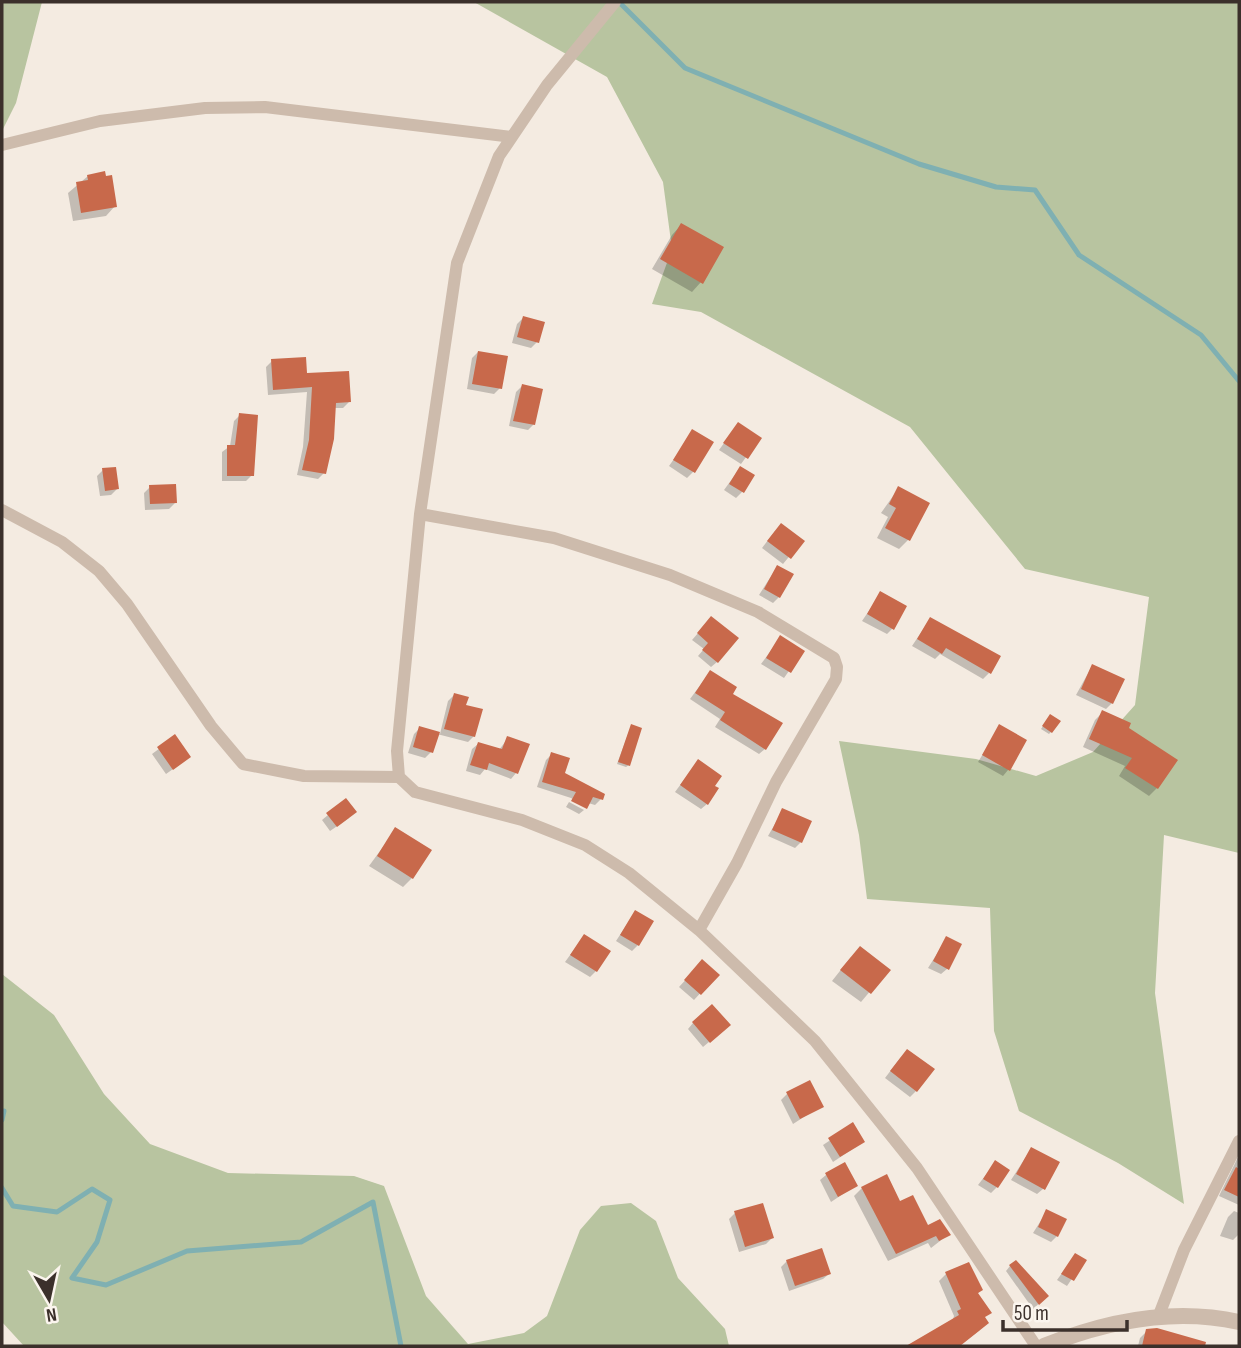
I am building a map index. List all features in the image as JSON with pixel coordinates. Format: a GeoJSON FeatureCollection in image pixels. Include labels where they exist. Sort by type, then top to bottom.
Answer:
{"type":"FeatureCollection","features":[{"type":"Feature","properties":{"kind":"street"},"geometry":{"type":"LineString","coordinates":[[615,2],[547,85],[499,156],[457,262],[420,514],[397,751],[399,777],[415,792],[522,820],[585,845],[629,873],[699,930],[824,1051],[917,1168],[1036,1346]]}},
{"type":"Feature","properties":{"kind":"street"},"geometry":{"type":"LineString","coordinates":[[2,145],[100,121],[205,108],[265,107],[512,137]]}},
{"type":"Feature","properties":{"kind":"street"},"geometry":{"type":"LineString","coordinates":[[2,510],[62,542],[99,571],[127,604],[211,726],[243,764],[304,776],[399,777]]}},
{"type":"Feature","properties":{"kind":"street"},"geometry":{"type":"LineString","coordinates":[[420,514],[554,538],[670,575],[758,612],[834,658],[837,667],[836,679],[776,782],[737,863],[699,930]]}},
{"type":"Feature","properties":{"kind":"street"},"geometry":{"type":"LineString","coordinates":[[1159,1315],[1184,1250],[1239,1141]]}},
{"type":"Feature","properties":{"kind":"street"},"geometry":{"type":"LineString","coordinates":[[1044,1346],[1086,1329],[1159,1315],[1221,1318],[1239,1322]]}},
{"type":"Feature","properties":{"kind":"green space"},"geometry":{"type":"Polygon","coordinates":[[[2,2],[42,2],[16,103],[2,131],[2,2]]]}},
{"type":"Feature","properties":{"kind":"green space"},"geometry":{"type":"Polygon","coordinates":[[[474,2],[1239,2],[1239,853],[1164,835],[1155,993],[1184,1204],[1118,1163],[1019,1111],[994,1031],[990,908],[867,899],[859,835],[839,741],[976,759],[1036,776],[1093,752],[1135,705],[1149,597],[1025,569],[910,427],[701,312],[652,304],[672,249],[663,182],[607,77],[474,2]]]}},
{"type":"Feature","properties":{"kind":"green space"},"geometry":{"type":"Polygon","coordinates":[[[2,974],[54,1015],[104,1094],[150,1144],[228,1173],[354,1176],[384,1186],[426,1296],[468,1344],[524,1333],[547,1316],[580,1230],[601,1206],[631,1203],[656,1221],[678,1278],[725,1329],[729,1346],[24,1346],[2,1322],[2,974]]]}},
{"type":"Feature","properties":{"kind":"building"},"geometry":{"type":"Polygon","coordinates":[[[105,171],[106,176],[112,175],[117,207],[81,213],[76,182],[88,180],[87,175],[105,171]]]}},
{"type":"Feature","properties":{"kind":"building"},"geometry":{"type":"Polygon","coordinates":[[[681,223],[724,247],[703,284],[660,259],[681,223]]]}},
{"type":"Feature","properties":{"kind":"building"},"geometry":{"type":"Polygon","coordinates":[[[523,316],[545,322],[539,343],[517,337],[523,316]]]}},
{"type":"Feature","properties":{"kind":"building"},"geometry":{"type":"Polygon","coordinates":[[[478,351],[508,356],[502,389],[472,384],[478,351]]]}},
{"type":"Feature","properties":{"kind":"building"},"geometry":{"type":"Polygon","coordinates":[[[306,357],[307,373],[349,371],[351,402],[336,403],[334,439],[326,474],[302,470],[309,440],[312,387],[273,390],[271,359],[306,357]]]}},
{"type":"Feature","properties":{"kind":"building"},"geometry":{"type":"Polygon","coordinates":[[[522,384],[543,389],[535,425],[513,421],[522,384]]]}},
{"type":"Feature","properties":{"kind":"building"},"geometry":{"type":"Polygon","coordinates":[[[239,413],[258,415],[254,476],[227,476],[227,445],[235,445],[239,413]]]}},
{"type":"Feature","properties":{"kind":"building"},"geometry":{"type":"Polygon","coordinates":[[[738,422],[762,438],[748,459],[723,443],[738,422]]]}},
{"type":"Feature","properties":{"kind":"building"},"geometry":{"type":"Polygon","coordinates":[[[692,429],[714,442],[695,473],[673,460],[692,429]]]}},
{"type":"Feature","properties":{"kind":"building"},"geometry":{"type":"Polygon","coordinates":[[[740,466],[755,475],[744,493],[729,484],[740,466]]]}},
{"type":"Feature","properties":{"kind":"building"},"geometry":{"type":"Polygon","coordinates":[[[116,467],[119,489],[105,491],[102,468],[116,467]]]}},
{"type":"Feature","properties":{"kind":"building"},"geometry":{"type":"Polygon","coordinates":[[[176,484],[177,503],[150,504],[149,485],[176,484]]]}},
{"type":"Feature","properties":{"kind":"building"},"geometry":{"type":"Polygon","coordinates":[[[898,486],[930,503],[910,541],[885,528],[896,508],[889,504],[898,486]]]}},
{"type":"Feature","properties":{"kind":"building"},"geometry":{"type":"Polygon","coordinates":[[[781,523],[805,541],[791,559],[767,541],[781,523]]]}},
{"type":"Feature","properties":{"kind":"building"},"geometry":{"type":"Polygon","coordinates":[[[777,565],[794,574],[780,598],[764,589],[777,565]]]}},
{"type":"Feature","properties":{"kind":"building"},"geometry":{"type":"Polygon","coordinates":[[[880,591],[907,606],[894,630],[867,614],[880,591]]]}},
{"type":"Feature","properties":{"kind":"building"},"geometry":{"type":"Polygon","coordinates":[[[711,616],[739,638],[718,663],[702,650],[708,643],[697,633],[711,616]]]}},
{"type":"Feature","properties":{"kind":"building"},"geometry":{"type":"Polygon","coordinates":[[[930,617],[1001,656],[991,674],[946,648],[942,654],[917,639],[930,617]]]}},
{"type":"Feature","properties":{"kind":"building"},"geometry":{"type":"Polygon","coordinates":[[[780,635],[805,651],[791,673],[766,658],[780,635]]]}},
{"type":"Feature","properties":{"kind":"building"},"geometry":{"type":"Polygon","coordinates":[[[1092,664],[1125,679],[1113,704],[1081,689],[1092,664]]]}},
{"type":"Feature","properties":{"kind":"building"},"geometry":{"type":"Polygon","coordinates":[[[710,670],[737,687],[733,694],[783,723],[766,750],[720,720],[725,712],[695,693],[710,670]]]}},
{"type":"Feature","properties":{"kind":"building"},"geometry":{"type":"Polygon","coordinates":[[[454,693],[469,697],[466,705],[483,709],[475,737],[444,729],[454,693]]]}},
{"type":"Feature","properties":{"kind":"building"},"geometry":{"type":"Polygon","coordinates":[[[1102,710],[1131,723],[1129,728],[1178,760],[1158,789],[1125,768],[1132,758],[1089,739],[1102,710]]]}},
{"type":"Feature","properties":{"kind":"building"},"geometry":{"type":"Polygon","coordinates":[[[1050,714],[1061,721],[1052,733],[1042,726],[1050,714]]]}},
{"type":"Feature","properties":{"kind":"building"},"geometry":{"type":"Polygon","coordinates":[[[631,724],[642,728],[630,766],[618,762],[631,724]]]}},
{"type":"Feature","properties":{"kind":"building"},"geometry":{"type":"Polygon","coordinates":[[[999,724],[1027,740],[1010,771],[982,755],[999,724]]]}},
{"type":"Feature","properties":{"kind":"building"},"geometry":{"type":"Polygon","coordinates":[[[419,726],[440,732],[433,753],[413,747],[419,726]]]}},
{"type":"Feature","properties":{"kind":"building"},"geometry":{"type":"Polygon","coordinates":[[[175,734],[191,757],[173,770],[157,747],[175,734]]]}},
{"type":"Feature","properties":{"kind":"building"},"geometry":{"type":"Polygon","coordinates":[[[507,736],[530,744],[518,774],[489,763],[487,770],[470,765],[478,742],[502,749],[507,736]]]}},
{"type":"Feature","properties":{"kind":"building"},"geometry":{"type":"Polygon","coordinates":[[[551,752],[570,758],[565,773],[605,794],[603,800],[593,797],[587,809],[571,801],[576,792],[542,782],[551,752]]]}},
{"type":"Feature","properties":{"kind":"building"},"geometry":{"type":"Polygon","coordinates":[[[698,759],[722,776],[715,786],[719,788],[708,805],[680,785],[698,759]]]}},
{"type":"Feature","properties":{"kind":"building"},"geometry":{"type":"Polygon","coordinates":[[[346,798],[357,812],[337,827],[326,813],[346,798]]]}},
{"type":"Feature","properties":{"kind":"building"},"geometry":{"type":"Polygon","coordinates":[[[782,808],[812,821],[802,843],[772,830],[782,808]]]}},
{"type":"Feature","properties":{"kind":"building"},"geometry":{"type":"Polygon","coordinates":[[[395,827],[432,850],[413,879],[377,856],[395,827]]]}},
{"type":"Feature","properties":{"kind":"building"},"geometry":{"type":"Polygon","coordinates":[[[635,910],[654,921],[639,946],[620,935],[635,910]]]}},
{"type":"Feature","properties":{"kind":"building"},"geometry":{"type":"Polygon","coordinates":[[[584,934],[611,951],[597,972],[570,955],[584,934]]]}},
{"type":"Feature","properties":{"kind":"building"},"geometry":{"type":"Polygon","coordinates":[[[946,936],[962,944],[949,970],[933,961],[946,936]]]}},
{"type":"Feature","properties":{"kind":"building"},"geometry":{"type":"Polygon","coordinates":[[[860,946],[891,970],[871,994],[840,970],[860,946]]]}},
{"type":"Feature","properties":{"kind":"building"},"geometry":{"type":"Polygon","coordinates":[[[702,959],[720,975],[701,995],[684,980],[702,959]]]}},
{"type":"Feature","properties":{"kind":"building"},"geometry":{"type":"Polygon","coordinates":[[[712,1004],[731,1025],[710,1043],[692,1022],[712,1004]]]}},
{"type":"Feature","properties":{"kind":"building"},"geometry":{"type":"Polygon","coordinates":[[[907,1049],[935,1069],[917,1092],[890,1071],[907,1049]]]}},
{"type":"Feature","properties":{"kind":"building"},"geometry":{"type":"Polygon","coordinates":[[[810,1080],[824,1107],[800,1119],[786,1092],[810,1080]]]}},
{"type":"Feature","properties":{"kind":"building"},"geometry":{"type":"Polygon","coordinates":[[[853,1122],[865,1142],[840,1157],[828,1138],[853,1122]]]}},
{"type":"Feature","properties":{"kind":"building"},"geometry":{"type":"Polygon","coordinates":[[[1031,1147],[1060,1162],[1045,1190],[1016,1174],[1031,1147]]]}},
{"type":"Feature","properties":{"kind":"building"},"geometry":{"type":"Polygon","coordinates":[[[995,1160],[1010,1170],[998,1188],[983,1179],[995,1160]]]}},
{"type":"Feature","properties":{"kind":"building"},"geometry":{"type":"Polygon","coordinates":[[[845,1162],[858,1186],[838,1197],[825,1173],[845,1162]]]}},
{"type":"Feature","properties":{"kind":"building"},"geometry":{"type":"Polygon","coordinates":[[[1236,1167],[1239,1169],[1239,1197],[1224,1190],[1236,1167]]]}},
{"type":"Feature","properties":{"kind":"building"},"geometry":{"type":"Polygon","coordinates":[[[887,1174],[900,1201],[913,1195],[928,1225],[940,1219],[951,1235],[939,1241],[936,1236],[896,1254],[861,1187],[887,1174]]]}},
{"type":"Feature","properties":{"kind":"building"},"geometry":{"type":"Polygon","coordinates":[[[763,1203],[774,1238],[745,1247],[734,1211],[763,1203]]]}},
{"type":"Feature","properties":{"kind":"building"},"geometry":{"type":"Polygon","coordinates":[[[1046,1209],[1067,1219],[1058,1237],[1038,1227],[1046,1209]]]}},
{"type":"Feature","properties":{"kind":"building"},"geometry":{"type":"Polygon","coordinates":[[[822,1248],[831,1274],[795,1286],[786,1260],[822,1248]]]}},
{"type":"Feature","properties":{"kind":"building"},"geometry":{"type":"Polygon","coordinates":[[[1075,1253],[1087,1260],[1074,1281],[1061,1274],[1075,1253]]]}},
{"type":"Feature","properties":{"kind":"building"},"geometry":{"type":"Polygon","coordinates":[[[1016,1260],[1049,1296],[1039,1305],[1009,1265],[1016,1260]]]}},
{"type":"Feature","properties":{"kind":"building"},"geometry":{"type":"Polygon","coordinates":[[[969,1262],[983,1290],[978,1293],[992,1313],[985,1317],[989,1323],[960,1346],[906,1346],[959,1315],[957,1311],[961,1309],[945,1272],[969,1262]]]}},
{"type":"Feature","properties":{"kind":"building"},"geometry":{"type":"Polygon","coordinates":[[[1157,1328],[1206,1342],[1205,1346],[1142,1346],[1146,1329],[1157,1328]]]}},
{"type":"Feature","properties":{"kind":"waterway"},"geometry":{"type":"LineString","coordinates":[[619,2],[685,68],[919,164],[996,187],[1035,190],[1079,255],[1201,335],[1239,381]]}},
{"type":"Feature","properties":{"kind":"waterway"},"geometry":{"type":"LineString","coordinates":[[2,1120],[4,1111]]}},
{"type":"Feature","properties":{"kind":"waterway"},"geometry":{"type":"LineString","coordinates":[[2,1188],[13,1206],[57,1212],[92,1189],[110,1200],[97,1242],[72,1278],[106,1285],[187,1251],[301,1242],[373,1202],[401,1346]]}}]}
